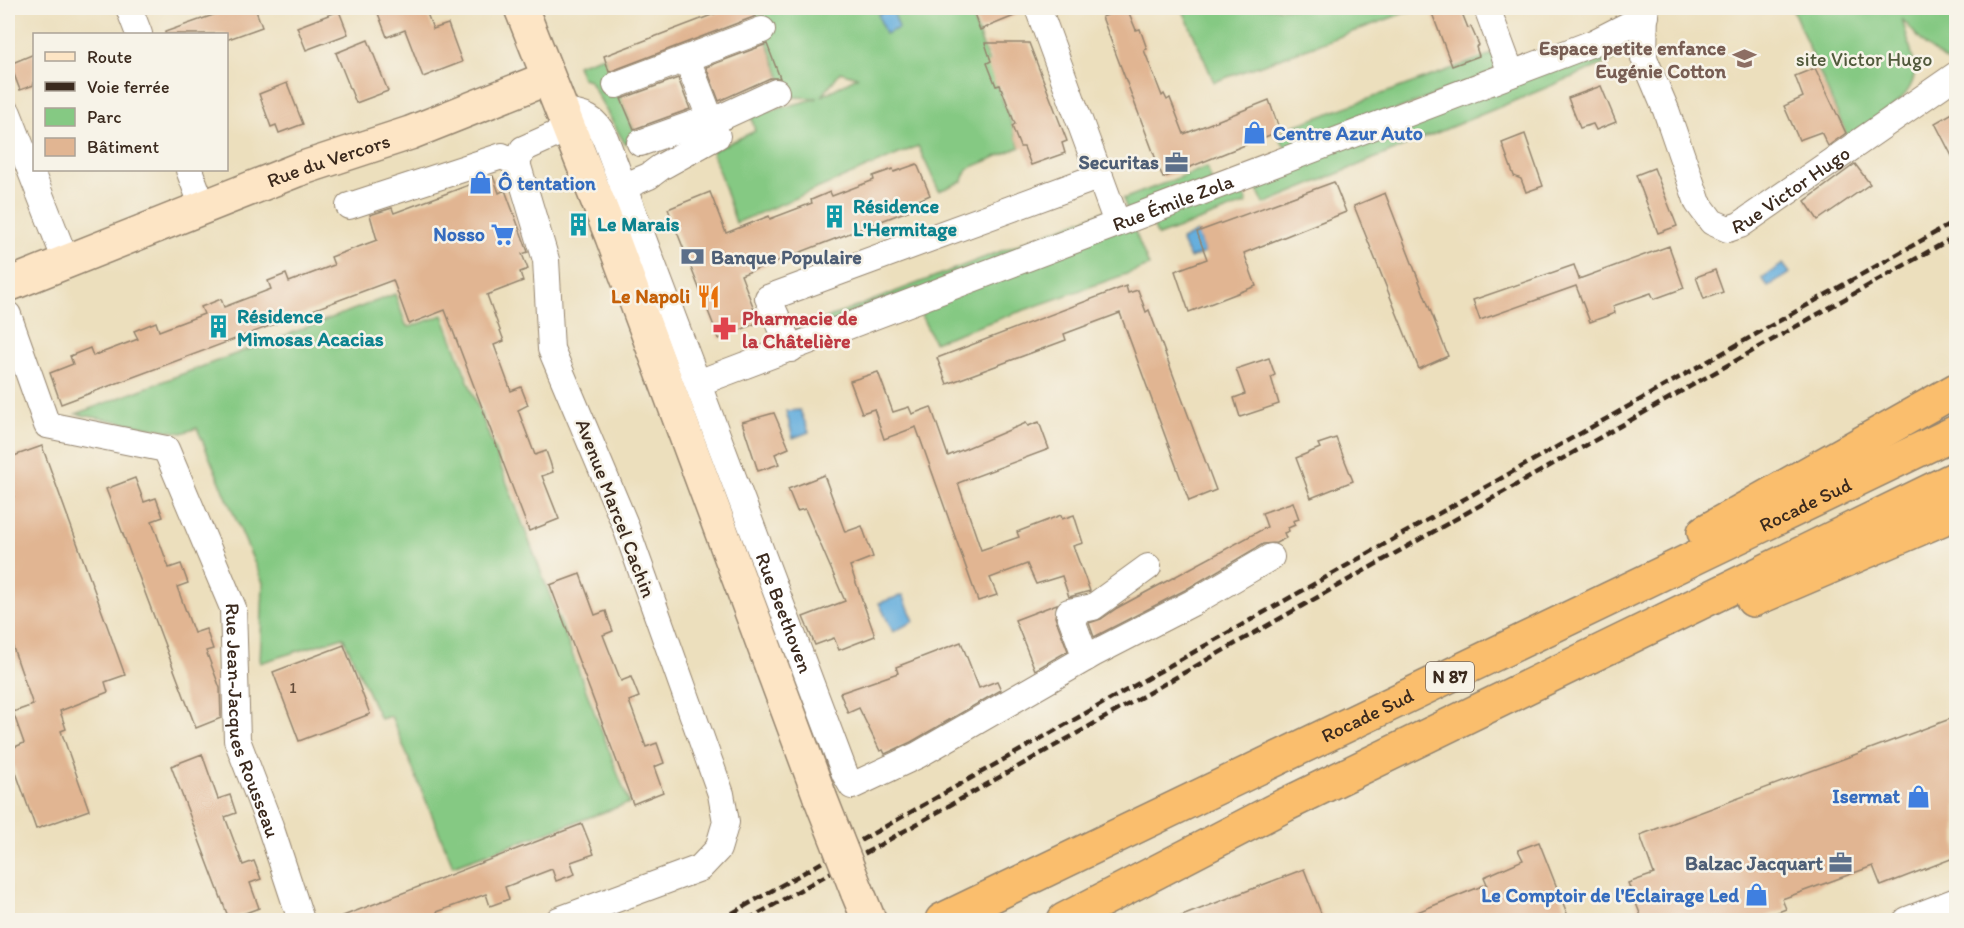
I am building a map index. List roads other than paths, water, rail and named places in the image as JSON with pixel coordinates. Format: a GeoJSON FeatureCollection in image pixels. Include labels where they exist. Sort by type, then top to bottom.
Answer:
{"type":"FeatureCollection","features":[{"type":"Feature","properties":{"kind":"highway"},"geometry":{"type":"LineString","coordinates":[[1462,670],[1956,390]]}},
{"type":"Feature","properties":{"kind":"highway","name":"Rocade Sud"},"geometry":{"type":"LineString","coordinates":[[942,921],[1956,432]]}},
{"type":"Feature","properties":{"kind":"highway","name":"N 87"},"geometry":{"type":"LineString","coordinates":[[1064,921],[1285,805],[1440,728],[1956,478]]}},
{"type":"Feature","properties":{"kind":"highway"},"geometry":{"type":"LineString","coordinates":[[1440,728],[1956,513]]}},
{"type":"Feature","properties":{"kind":"street"},"geometry":{"type":"LineString","coordinates":[[129,8],[139,33]]}},
{"type":"Feature","properties":{"kind":"street"},"geometry":{"type":"LineString","coordinates":[[521,8],[566,120],[636,260],[820,797],[869,921]]}},
{"type":"Feature","properties":{"kind":"street"},"geometry":{"type":"LineString","coordinates":[[1038,8],[1118,223]]}},
{"type":"Feature","properties":{"kind":"street"},"geometry":{"type":"LineString","coordinates":[[1487,8],[1511,73]]}},
{"type":"Feature","properties":{"kind":"street","name":"Rue Émile Zola"},"geometry":{"type":"LineString","coordinates":[[698,383],[1593,43],[1645,12]]}},
{"type":"Feature","properties":{"kind":"street","name":"Rue Victor Hugo"},"geometry":{"type":"LineString","coordinates":[[1645,12],[1644,58],[1666,110],[1698,203],[1712,222],[1728,229],[1750,219],[1956,75]]}},
{"type":"Feature","properties":{"kind":"street"},"geometry":{"type":"LineString","coordinates":[[616,85],[762,30]]}},
{"type":"Feature","properties":{"kind":"street"},"geometry":{"type":"LineString","coordinates":[[623,187],[649,176],[661,166],[717,136],[687,58]]}},
{"type":"Feature","properties":{"kind":"street","name":"Rue du Vercors"},"geometry":{"type":"LineString","coordinates":[[8,285],[297,170],[410,133],[548,78]]}},
{"type":"Feature","properties":{"kind":"street"},"geometry":{"type":"LineString","coordinates":[[639,143],[710,120],[776,92]]}},
{"type":"Feature","properties":{"kind":"street"},"geometry":{"type":"LineString","coordinates":[[8,112],[66,261]]}},
{"type":"Feature","properties":{"kind":"street","name":"Rue Beethoven"},"geometry":{"type":"LineString","coordinates":[[566,120],[583,114],[593,120],[602,132],[623,187],[636,260],[698,383],[845,774],[852,786],[918,755],[1086,658],[1192,603],[1271,557]]}},
{"type":"Feature","properties":{"kind":"street"},"geometry":{"type":"LineString","coordinates":[[349,206],[502,156],[517,164],[523,149],[566,120]]}},
{"type":"Feature","properties":{"kind":"street","name":"Avenue Marcel Cachin"},"geometry":{"type":"LineString","coordinates":[[517,164],[546,260],[551,349],[624,522],[721,794],[726,822],[718,849],[700,868],[559,921]]}},
{"type":"Feature","properties":{"kind":"street"},"geometry":{"type":"LineString","coordinates":[[189,171],[203,207]]}},
{"type":"Feature","properties":{"kind":"street"},"geometry":{"type":"LineString","coordinates":[[791,349],[768,298],[1100,176]]}},
{"type":"Feature","properties":{"kind":"street","name":"Rue Jean-Jacques Rousseau"},"geometry":{"type":"LineString","coordinates":[[8,315],[47,425],[166,449],[233,608],[237,740],[270,826],[301,921]]}},
{"type":"Feature","properties":{"kind":"street"},"geometry":{"type":"LineString","coordinates":[[1086,658],[1069,612],[1093,607],[1148,567]]}},
{"type":"Feature","properties":{"kind":"street"},"geometry":{"type":"LineString","coordinates":[[1907,921],[1956,901]]}},
{"type":"Feature","properties":{"kind":"water"},"geometry":{"type":"Polygon","coordinates":[[[892,8],[899,28],[885,34],[878,14],[892,8]]]}},
{"type":"Feature","properties":{"kind":"water"},"geometry":{"type":"Polygon","coordinates":[[[1197,232],[1205,253],[1190,258],[1181,240],[1197,232]]]}},
{"type":"Feature","properties":{"kind":"water"},"geometry":{"type":"Polygon","coordinates":[[[1783,264],[1790,273],[1768,287],[1762,278],[1783,264]]]}},
{"type":"Feature","properties":{"kind":"water"},"geometry":{"type":"Polygon","coordinates":[[[800,410],[809,432],[793,438],[786,411],[800,410]]]}},
{"type":"Feature","properties":{"kind":"water"},"geometry":{"type":"Polygon","coordinates":[[[903,595],[914,621],[893,632],[879,603],[903,595]]]}},
{"type":"Feature","properties":{"kind":"railway"},"geometry":{"type":"LineString","coordinates":[[720,920],[1956,221]]}},
{"type":"Feature","properties":{"kind":"railway"},"geometry":{"type":"LineString","coordinates":[[747,920],[1956,236]]}},
{"type":"Feature","properties":{"kind":"place","name":"Espace petite enfance Eugénie Cotton"},"geometry":{"type":"Point","coordinates":[1744,59]}},
{"type":"Feature","properties":{"kind":"place","name":"Centre Azur Auto"},"geometry":{"type":"Point","coordinates":[1255,133]}},
{"type":"Feature","properties":{"kind":"place","name":"Securitas"},"geometry":{"type":"Point","coordinates":[1177,162]}},
{"type":"Feature","properties":{"kind":"place","name":"Ô tentation"},"geometry":{"type":"Point","coordinates":[480,183]}},
{"type":"Feature","properties":{"kind":"place","name":"Résidence L'Hermitage"},"geometry":{"type":"Point","coordinates":[835,217]}},
{"type":"Feature","properties":{"kind":"place","name":"Le Marais"},"geometry":{"type":"Point","coordinates":[579,224]}},
{"type":"Feature","properties":{"kind":"place","name":"Nosso"},"geometry":{"type":"Point","coordinates":[503,234]}},
{"type":"Feature","properties":{"kind":"place","name":"Banque Populaire"},"geometry":{"type":"Point","coordinates":[693,257]}},
{"type":"Feature","properties":{"kind":"place","name":"Le Napoli"},"geometry":{"type":"Point","coordinates":[708,296]}},
{"type":"Feature","properties":{"kind":"place","name":"Résidence Mimosas Acacias"},"geometry":{"type":"Point","coordinates":[219,327]}},
{"type":"Feature","properties":{"kind":"place","name":"Pharmacie de la Châtelière"},"geometry":{"type":"Point","coordinates":[724,329]}},
{"type":"Feature","properties":{"kind":"place","name":"Isermat"},"geometry":{"type":"Point","coordinates":[1918,796]}},
{"type":"Feature","properties":{"kind":"place","name":"Balzac Jacquart"},"geometry":{"type":"Point","coordinates":[1841,863]}},
{"type":"Feature","properties":{"kind":"place","name":"Le Comptoir de l'Eclairage Led"},"geometry":{"type":"Point","coordinates":[1757,895]}},
{"type":"Feature","properties":{"kind":"park label","name":"site Victor Hugo"},"geometry":{"type":"Point","coordinates":[1864,59]}}]}
